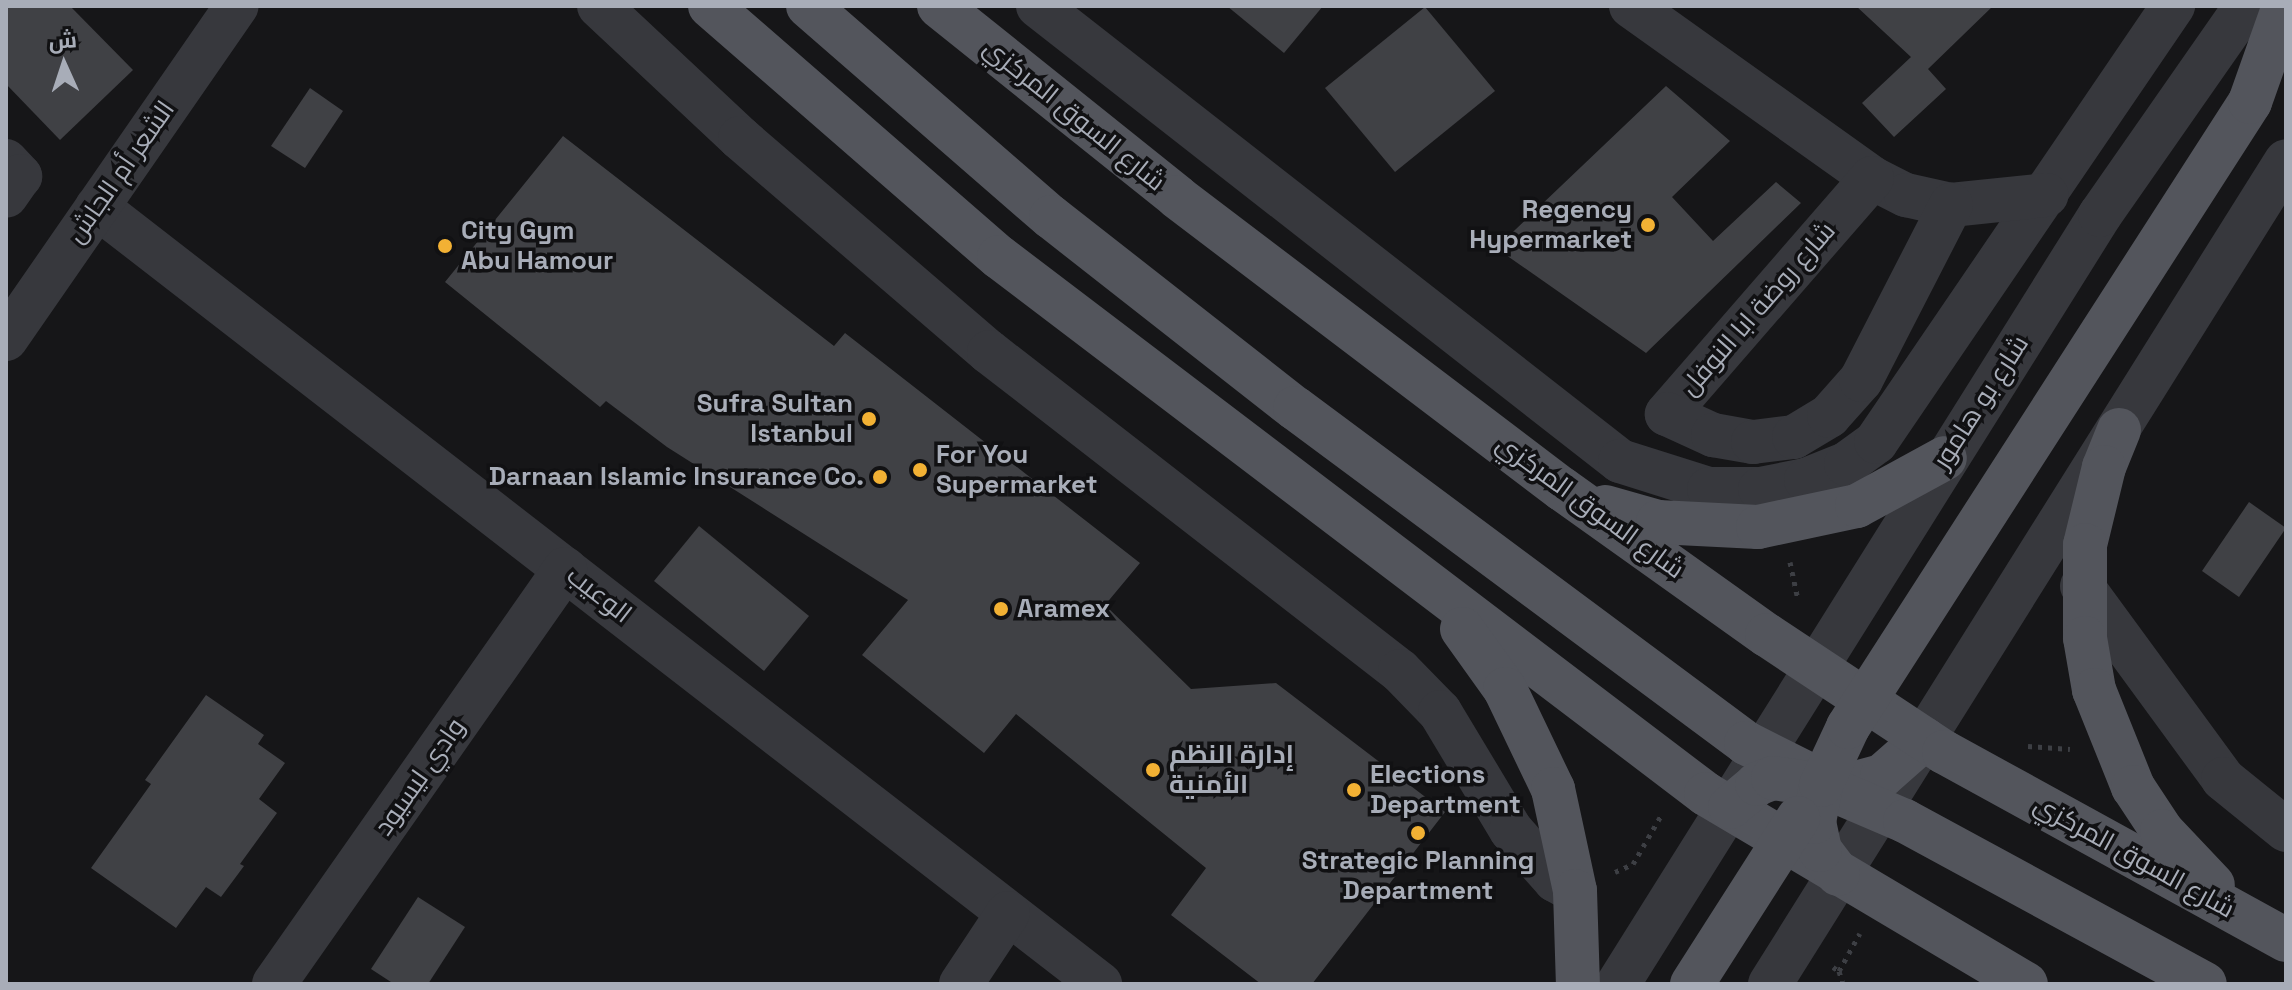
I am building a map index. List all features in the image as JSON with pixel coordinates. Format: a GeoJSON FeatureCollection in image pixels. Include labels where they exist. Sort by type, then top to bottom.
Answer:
{"type":"FeatureCollection","features":[{"type":"Feature","properties":{"kind":"main road"},"geometry":{"type":"LineString","coordinates":[[710,6],[999,257],[1438,594],[1706,794],[1839,876],[2026,984]]}},
{"type":"Feature","properties":{"kind":"main road"},"geometry":{"type":"LineString","coordinates":[[808,6],[1051,217],[1271,389],[1764,751],[1820,782],[1879,808],[2205,984]]}},
{"type":"Feature","properties":{"kind":"main road","name":"شارع السوق المركزي"},"geometry":{"type":"LineString","coordinates":[[939,6],[1177,197],[1562,489],[1815,666],[1924,739],[2273,933]]}},
{"type":"Feature","properties":{"kind":"main road"},"geometry":{"type":"LineString","coordinates":[[1692,984],[1820,782],[1865,699],[2250,102],[2284,6]]}},
{"type":"Feature","properties":{"kind":"main road"},"geometry":{"type":"LineString","coordinates":[[2119,430],[2093,506],[2082,586],[2094,690],[2133,787],[2196,870],[2273,933]]}},
{"type":"Feature","properties":{"kind":"main road"},"geometry":{"type":"LineString","coordinates":[[1562,489],[1658,522],[1758,527],[1857,506],[1945,458]]}},
{"type":"Feature","properties":{"kind":"main road"},"geometry":{"type":"LineString","coordinates":[[1438,594],[1505,689],[1532,738],[1553,789],[1575,891],[1578,984]]}},
{"type":"Feature","properties":{"kind":"main road"},"geometry":{"type":"LineString","coordinates":[[1815,666],[1829,683],[1837,711],[1820,782],[1815,837],[1839,876]]}},
{"type":"Feature","properties":{"kind":"main road"},"geometry":{"type":"LineString","coordinates":[[1730,807],[1751,788],[1773,778],[1868,783],[1900,763],[1924,739]]}},
{"type":"Feature","properties":{"kind":"street","name":"الشعر أم الجاش"},"geometry":{"type":"LineString","coordinates":[[6,339],[237,6]]}},
{"type":"Feature","properties":{"kind":"street"},"geometry":{"type":"LineString","coordinates":[[599,6],[740,138],[989,352],[1400,671],[1440,712],[1511,830],[1555,880],[1575,891]]}},
{"type":"Feature","properties":{"kind":"street","name":"شارع السوق المركزي"},"geometry":{"type":"LineString","coordinates":[[1038,6],[1620,461],[1709,489],[1760,489],[1806,480],[1846,464],[1876,442],[1997,267]]}},
{"type":"Feature","properties":{"kind":"street"},"geometry":{"type":"LineString","coordinates":[[1631,6],[1872,178],[1906,195],[1951,205],[2046,195]]}},
{"type":"Feature","properties":{"kind":"street"},"geometry":{"type":"LineString","coordinates":[[1951,205],[1979,232],[1997,267],[2173,6]]}},
{"type":"Feature","properties":{"kind":"street","name":"شارع بو هامور"},"geometry":{"type":"LineString","coordinates":[[1618,984],[2100,215],[2246,6]]}},
{"type":"Feature","properties":{"kind":"street"},"geometry":{"type":"LineString","coordinates":[[6,161],[20,176],[6,196]]}},
{"type":"Feature","properties":{"kind":"street"},"geometry":{"type":"LineString","coordinates":[[1770,984],[2286,161]]}},
{"type":"Feature","properties":{"kind":"street","name":"شارع روضة ابا النوفل"},"geometry":{"type":"LineString","coordinates":[[1872,178],[1667,414],[1713,435],[1753,442],[1794,437],[1829,416],[1861,380],[1951,205]]}},
{"type":"Feature","properties":{"kind":"street","name":"الوعيب"},"geometry":{"type":"LineString","coordinates":[[97,207],[1100,984]]}},
{"type":"Feature","properties":{"kind":"street","name":"وادي ليسيود"},"geometry":{"type":"LineString","coordinates":[[274,984],[565,569]]}},
{"type":"Feature","properties":{"kind":"street"},"geometry":{"type":"LineString","coordinates":[[2082,586],[2223,779],[2286,830]]}},
{"type":"Feature","properties":{"kind":"street"},"geometry":{"type":"LineString","coordinates":[[961,984],[1008,913]]}},
{"type":"Feature","properties":{"kind":"path"},"geometry":{"type":"LineString","coordinates":[[1839,971],[1843,984]]}},
{"type":"Feature","properties":{"kind":"building"},"geometry":{"type":"Polygon","coordinates":[[[6,6],[70,6],[133,70],[60,140],[6,84],[6,6]]]}},
{"type":"Feature","properties":{"kind":"building"},"geometry":{"type":"Polygon","coordinates":[[[1227,6],[1323,6],[1284,53],[1227,6]]]}},
{"type":"Feature","properties":{"kind":"building"},"geometry":{"type":"Polygon","coordinates":[[[1856,6],[1993,6],[1928,69],[1946,89],[1894,137],[1862,103],[1911,57],[1856,6]]]}},
{"type":"Feature","properties":{"kind":"building"},"geometry":{"type":"Polygon","coordinates":[[[1425,7],[1495,91],[1395,172],[1325,88],[1425,7]]]}},
{"type":"Feature","properties":{"kind":"building","name":"Regency Hypermarket"},"geometry":{"type":"Polygon","coordinates":[[[1666,86],[1730,141],[1672,197],[1713,241],[1776,182],[1801,203],[1646,353],[1496,248],[1666,86]]]}},
{"type":"Feature","properties":{"kind":"building"},"geometry":{"type":"Polygon","coordinates":[[[310,88],[343,111],[305,168],[271,146],[310,88]]]}},
{"type":"Feature","properties":{"kind":"building"},"geometry":{"type":"Polygon","coordinates":[[[563,136],[834,346],[845,333],[1140,563],[1105,605],[1191,689],[1276,683],[1445,812],[1312,984],[1261,984],[1171,915],[1206,868],[1016,714],[984,753],[862,655],[908,600],[667,447],[606,401],[600,407],[445,282],[563,136]]]}},
{"type":"Feature","properties":{"kind":"building"},"geometry":{"type":"Polygon","coordinates":[[[2249,502],[2286,528],[2239,597],[2202,571],[2249,502]]]}},
{"type":"Feature","properties":{"kind":"building"},"geometry":{"type":"Polygon","coordinates":[[[699,526],[809,616],[764,671],[654,581],[699,526]]]}},
{"type":"Feature","properties":{"kind":"building"},"geometry":{"type":"Polygon","coordinates":[[[206,695],[264,735],[258,744],[285,763],[259,799],[277,813],[240,864],[244,866],[221,897],[206,887],[176,928],[91,868],[151,784],[145,780],[206,695]]]}},
{"type":"Feature","properties":{"kind":"building"},"geometry":{"type":"Polygon","coordinates":[[[418,897],[465,927],[428,984],[394,984],[371,969],[418,897]]]}},
{"type":"Feature","properties":{"kind":"place","name":"Regency Hypermarket"},"geometry":{"type":"Point","coordinates":[1648,225]}},
{"type":"Feature","properties":{"kind":"place","name":"City Gym Abu Hamour"},"geometry":{"type":"Point","coordinates":[445,246]}},
{"type":"Feature","properties":{"kind":"place","name":"Sufra Sultan Istanbul"},"geometry":{"type":"Point","coordinates":[869,419]}},
{"type":"Feature","properties":{"kind":"place","name":"For You Supermarket"},"geometry":{"type":"Point","coordinates":[920,470]}},
{"type":"Feature","properties":{"kind":"place","name":"Darnaan Islamic Insurance Co."},"geometry":{"type":"Point","coordinates":[880,477]}},
{"type":"Feature","properties":{"kind":"place","name":"Aramex"},"geometry":{"type":"Point","coordinates":[1001,609]}},
{"type":"Feature","properties":{"kind":"place","name":"إدارة النظم الأمنية"},"geometry":{"type":"Point","coordinates":[1153,770]}},
{"type":"Feature","properties":{"kind":"place","name":"Elections Department"},"geometry":{"type":"Point","coordinates":[1354,790]}},
{"type":"Feature","properties":{"kind":"place","name":"Strategic Planning Department"},"geometry":{"type":"Point","coordinates":[1418,833]}}]}
